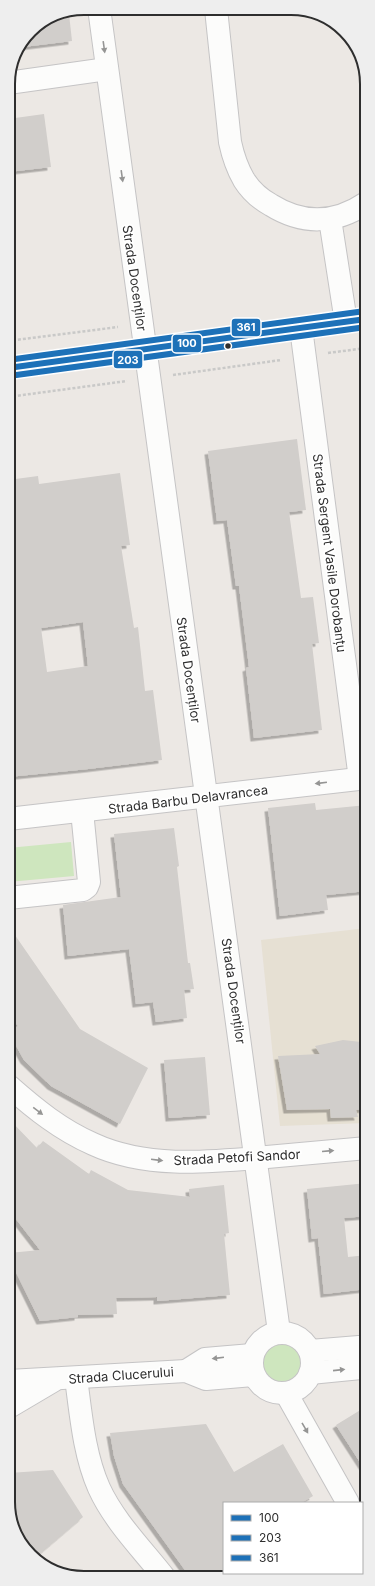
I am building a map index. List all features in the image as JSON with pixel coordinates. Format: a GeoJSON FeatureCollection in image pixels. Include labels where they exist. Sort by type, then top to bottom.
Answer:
{"type":"FeatureCollection","features":[{"type":"Feature","properties":{"kind":"main road"},"geometry":{"type":"LineString","coordinates":[[15,367],[356,321]]}},
{"type":"Feature","properties":{"kind":"street","name":"Strada Docenților"},"geometry":{"type":"LineString","coordinates":[[100,15],[279,1332]]}},
{"type":"Feature","properties":{"kind":"street"},"geometry":{"type":"LineString","coordinates":[[217,15],[230,142],[234,160],[244,181],[259,198],[285,214],[314,220],[330,219],[353,212],[360,207]]}},
{"type":"Feature","properties":{"kind":"street"},"geometry":{"type":"LineString","coordinates":[[15,82],[107,69]]}},
{"type":"Feature","properties":{"kind":"street"},"geometry":{"type":"LineString","coordinates":[[330,219],[356,321]]}},
{"type":"Feature","properties":{"kind":"street","name":"Strada Sergent Vasile Dorobanțu"},"geometry":{"type":"LineString","coordinates":[[301,328],[360,757]]}},
{"type":"Feature","properties":{"kind":"street","name":"Strada Barbu Delavrancea"},"geometry":{"type":"LineString","coordinates":[[15,818],[360,778]]}},
{"type":"Feature","properties":{"kind":"street"},"geometry":{"type":"LineString","coordinates":[[15,897],[83,890],[87,887],[89,882],[82,811]]}},
{"type":"Feature","properties":{"kind":"street","name":"Strada Petofi Sandor"},"geometry":{"type":"LineString","coordinates":[[15,1092],[36,1110],[63,1129],[94,1145],[124,1155],[186,1162],[256,1158],[360,1149]]}},
{"type":"Feature","properties":{"kind":"street"},"geometry":{"type":"LineString","coordinates":[[279,1332],[289,1333],[297,1336],[304,1342],[310,1351],[312,1359],[310,1374],[306,1382],[300,1388],[286,1393],[276,1393],[266,1389],[258,1383],[253,1365],[261,1340],[279,1332]]}},
{"type":"Feature","properties":{"kind":"street"},"geometry":{"type":"LineString","coordinates":[[310,1351],[360,1347]]}},
{"type":"Feature","properties":{"kind":"street","name":"Strada Clucerului"},"geometry":{"type":"LineString","coordinates":[[15,1381],[186,1371],[205,1359],[253,1365]]}},
{"type":"Feature","properties":{"kind":"street"},"geometry":{"type":"LineString","coordinates":[[310,1374],[360,1368]]}},
{"type":"Feature","properties":{"kind":"street"},"geometry":{"type":"LineString","coordinates":[[66,1379],[90,1462],[100,1489],[121,1524],[159,1571]]}},
{"type":"Feature","properties":{"kind":"street","name":"Strada Clucerului"},"geometry":{"type":"LineString","coordinates":[[15,1404],[66,1379]]}},
{"type":"Feature","properties":{"kind":"street"},"geometry":{"type":"LineString","coordinates":[[286,1393],[347,1502]]}},
{"type":"Feature","properties":{"kind":"path"},"geometry":{"type":"LineString","coordinates":[[15,396],[360,349]]}},
{"type":"Feature","properties":{"kind":"shaded area"},"geometry":{"type":"Polygon","coordinates":[[[360,929],[360,1123],[280,1126],[261,940],[360,929]]]}},
{"type":"Feature","properties":{"kind":"green space"},"geometry":{"type":"Polygon","coordinates":[[[71,842],[74,876],[15,881],[15,847],[71,842]]]}},
{"type":"Feature","properties":{"kind":"green space"},"geometry":{"type":"Polygon","coordinates":[[[282,1343],[293,1346],[299,1352],[302,1363],[299,1374],[293,1380],[282,1383],[271,1380],[265,1374],[262,1363],[265,1352],[271,1346],[282,1343]]]}},
{"type":"Feature","properties":{"kind":"building"},"geometry":{"type":"Polygon","coordinates":[[[69,17],[72,41],[26,47],[39,32],[49,24],[69,17]]]}},
{"type":"Feature","properties":{"kind":"building"},"geometry":{"type":"Polygon","coordinates":[[[44,114],[51,167],[15,171],[15,118],[44,114]]]}},
{"type":"Feature","properties":{"kind":"building"},"geometry":{"type":"Polygon","coordinates":[[[297,439],[306,510],[289,512],[301,598],[313,597],[319,643],[312,644],[322,730],[254,738],[246,668],[249,667],[239,586],[236,586],[227,520],[217,521],[208,451],[297,439]]]}},
{"type":"Feature","properties":{"kind":"building"},"geometry":{"type":"Polygon","coordinates":[[[120,473],[130,545],[121,546],[134,628],[138,627],[145,691],[153,690],[162,760],[15,776],[15,479],[38,476],[39,484],[120,473]],[[83,622],[41,628],[47,672],[88,666],[83,622]]]}},
{"type":"Feature","properties":{"kind":"building"},"geometry":{"type":"Polygon","coordinates":[[[315,803],[316,810],[360,806],[360,892],[326,895],[328,910],[280,916],[268,808],[315,803]]]}},
{"type":"Feature","properties":{"kind":"building"},"geometry":{"type":"Polygon","coordinates":[[[174,828],[188,963],[190,963],[194,989],[184,990],[187,1018],[156,1022],[153,1002],[136,1004],[129,949],[68,956],[63,905],[121,897],[114,834],[174,828]]]}},
{"type":"Feature","properties":{"kind":"building"},"geometry":{"type":"Polygon","coordinates":[[[15,935],[80,1029],[148,1068],[120,1124],[51,1086],[24,1060],[15,1044],[15,1028],[18,1026],[15,1022],[15,935]]]}},
{"type":"Feature","properties":{"kind":"building"},"geometry":{"type":"Polygon","coordinates":[[[343,1040],[360,1042],[360,1110],[356,1110],[358,1117],[331,1118],[330,1109],[287,1110],[278,1056],[320,1054],[315,1046],[343,1040]]]}},
{"type":"Feature","properties":{"kind":"building"},"geometry":{"type":"Polygon","coordinates":[[[205,1057],[210,1115],[169,1118],[164,1060],[205,1057]]]}},
{"type":"Feature","properties":{"kind":"building"},"geometry":{"type":"Polygon","coordinates":[[[15,1125],[37,1148],[43,1141],[89,1174],[91,1170],[128,1190],[190,1197],[189,1189],[224,1185],[229,1233],[224,1234],[230,1295],[157,1301],[157,1297],[116,1298],[117,1314],[78,1315],[78,1317],[40,1321],[15,1270],[15,1252],[40,1250],[15,1218],[15,1125]]]}},
{"type":"Feature","properties":{"kind":"building"},"geometry":{"type":"Polygon","coordinates":[[[360,1184],[360,1217],[344,1218],[348,1257],[360,1256],[360,1290],[324,1294],[318,1238],[312,1239],[307,1189],[360,1184]]]}},
{"type":"Feature","properties":{"kind":"building"},"geometry":{"type":"Polygon","coordinates":[[[360,1410],[360,1462],[336,1425],[360,1410]]]}},
{"type":"Feature","properties":{"kind":"building"},"geometry":{"type":"Polygon","coordinates":[[[206,1424],[234,1472],[283,1444],[313,1496],[303,1502],[223,1502],[223,1571],[186,1571],[123,1484],[114,1456],[110,1433],[206,1424]]]}},
{"type":"Feature","properties":{"kind":"building"},"geometry":{"type":"Polygon","coordinates":[[[53,1470],[83,1517],[39,1554],[35,1551],[22,1533],[19,1524],[15,1502],[15,1473],[53,1470]]]}},
{"type":"Feature","properties":{"kind":"transit line","name":"361"},"geometry":{"type":"LineString","coordinates":[[15,359],[360,312]]}},
{"type":"Feature","properties":{"kind":"transit line","name":"100"},"geometry":{"type":"LineString","coordinates":[[15,367],[360,320]]}},
{"type":"Feature","properties":{"kind":"transit line","name":"203"},"geometry":{"type":"LineString","coordinates":[[15,375],[360,328]]}}]}
